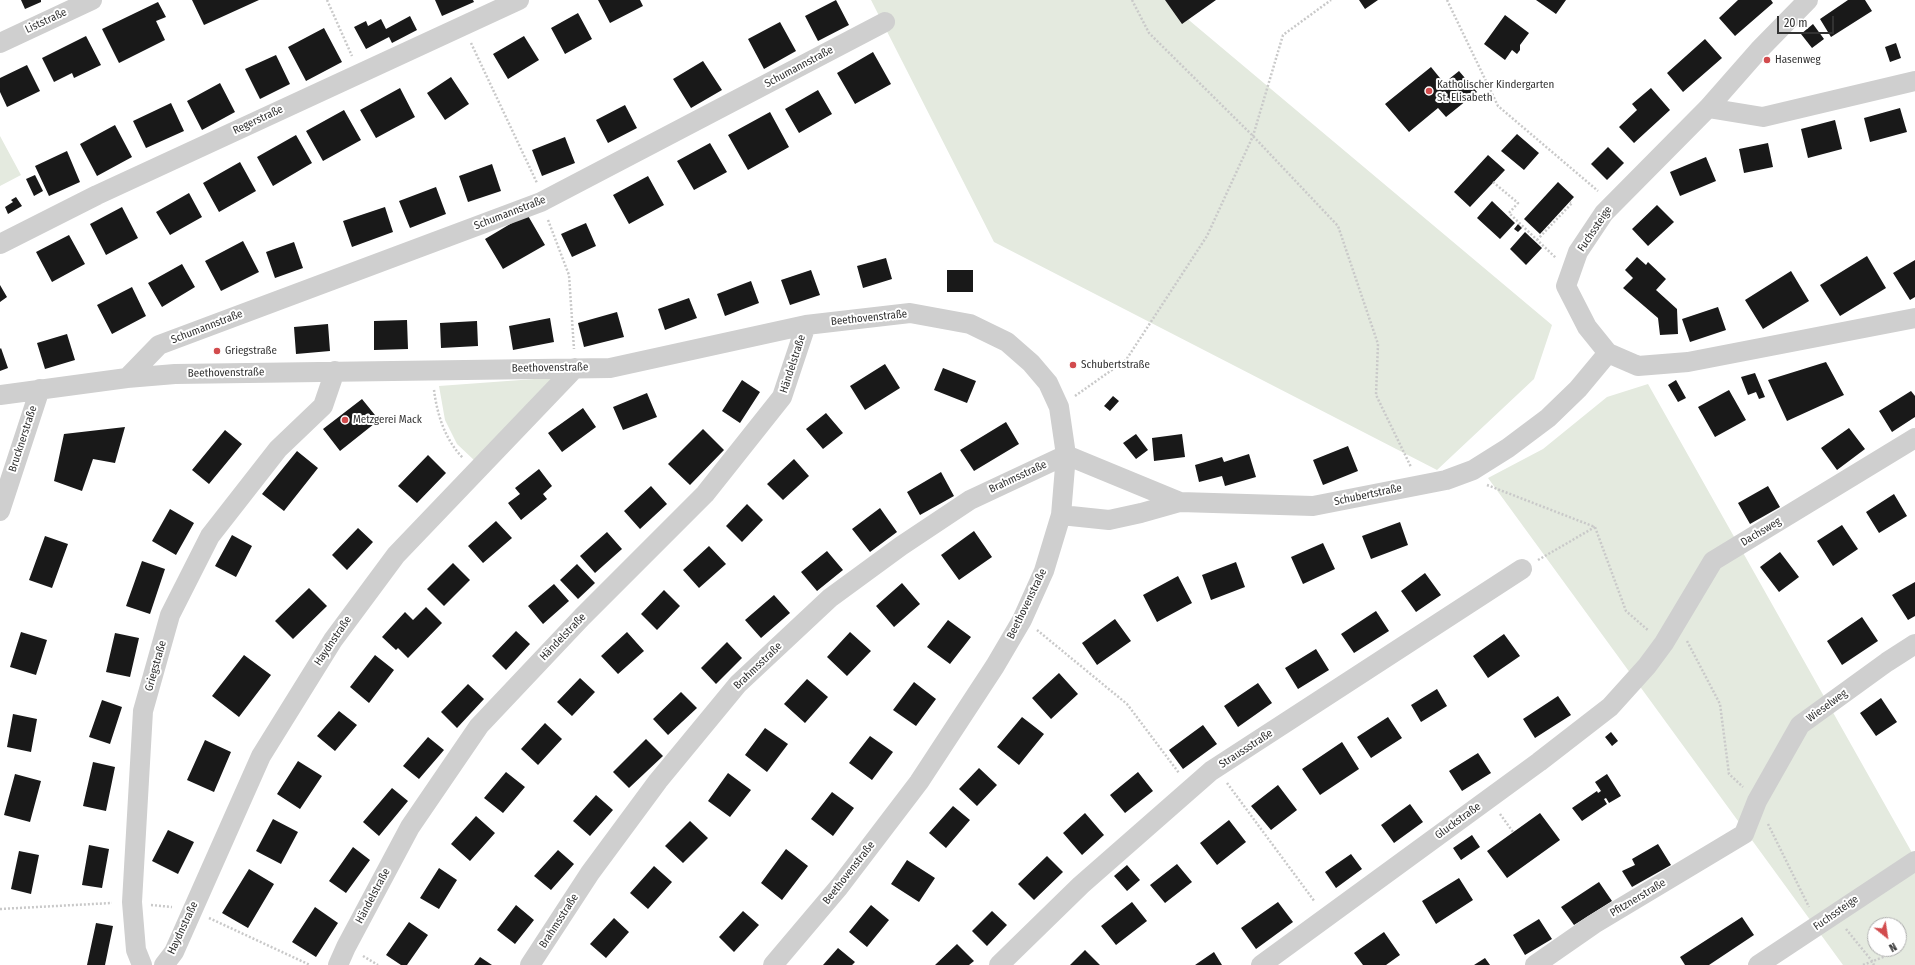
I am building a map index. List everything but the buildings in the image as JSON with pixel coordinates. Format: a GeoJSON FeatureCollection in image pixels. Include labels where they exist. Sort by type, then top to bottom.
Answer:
{"type":"FeatureCollection","features":[{"type":"Feature","properties":{"kind":"street","name":"Liststraße"},"geometry":{"type":"LineString","coordinates":[[0,43],[92,0]]}},
{"type":"Feature","properties":{"kind":"street","name":"Regerstraße"},"geometry":{"type":"LineString","coordinates":[[0,244],[97,195],[519,0]]}},
{"type":"Feature","properties":{"kind":"street","name":"Fuchssteige"},"geometry":{"type":"LineString","coordinates":[[1808,0],[1759,50],[1708,108],[1604,213],[1578,252],[1566,286],[1587,327],[1608,353],[1638,366],[1688,362],[1915,318]]}},
{"type":"Feature","properties":{"kind":"street","name":"Schumannstraße"},"geometry":{"type":"LineString","coordinates":[[127,378],[159,345],[541,202],[885,22]]}},
{"type":"Feature","properties":{"kind":"street"},"geometry":{"type":"LineString","coordinates":[[1708,108],[1763,117],[1915,81]]}},
{"type":"Feature","properties":{"kind":"street","name":"Beethovenstraße"},"geometry":{"type":"LineString","coordinates":[[0,395],[127,378],[175,374],[610,368],[806,325],[910,314],[970,324],[1007,342],[1031,363],[1048,383],[1059,407],[1066,455],[1061,515],[1044,571],[1022,620],[996,666],[919,782],[839,886],[773,965]]}},
{"type":"Feature","properties":{"kind":"street","name":"Händelstraße"},"geometry":{"type":"LineString","coordinates":[[338,965],[346,946],[410,827],[479,726],[582,617],[710,488],[782,397],[806,325]]}},
{"type":"Feature","properties":{"kind":"street","name":"Schubertstraße"},"geometry":{"type":"LineString","coordinates":[[1066,455],[1180,502],[1313,506],[1446,480],[1473,470],[1508,448],[1548,418],[1578,389],[1608,353]]}},
{"type":"Feature","properties":{"kind":"street","name":"Haydnstraße"},"geometry":{"type":"LineString","coordinates":[[164,965],[174,952],[261,756],[333,640],[396,554],[477,472],[575,368]]}},
{"type":"Feature","properties":{"kind":"street","name":"Griegstraße"},"geometry":{"type":"LineString","coordinates":[[142,965],[136,950],[132,902],[143,711],[170,615],[210,536],[278,449],[323,406],[335,371]]}},
{"type":"Feature","properties":{"kind":"street","name":"Brucknerstraße"},"geometry":{"type":"LineString","coordinates":[[0,511],[40,389]]}},
{"type":"Feature","properties":{"kind":"street","name":"Dachsweg"},"geometry":{"type":"LineString","coordinates":[[1647,666],[1664,643],[1713,562],[1915,438]]}},
{"type":"Feature","properties":{"kind":"street","name":"Brahmsstraße"},"geometry":{"type":"LineString","coordinates":[[530,965],[590,874],[649,794],[738,684],[830,598],[901,546],[970,500],[1066,455]]}},
{"type":"Feature","properties":{"kind":"street"},"geometry":{"type":"LineString","coordinates":[[1061,515],[1109,520],[1180,502]]}},
{"type":"Feature","properties":{"kind":"street","name":"Straussstraße"},"geometry":{"type":"LineString","coordinates":[[999,965],[1081,885],[1211,771],[1522,569]]}},
{"type":"Feature","properties":{"kind":"street","name":"Wieselweg"},"geometry":{"type":"LineString","coordinates":[[1744,834],[1757,801],[1800,725],[1887,662],[1915,644]]}},
{"type":"Feature","properties":{"kind":"street","name":"Gluckstraße"},"geometry":{"type":"LineString","coordinates":[[1261,965],[1539,762],[1610,707],[1647,666]]}},
{"type":"Feature","properties":{"kind":"street","name":"Pfitznerstraße"},"geometry":{"type":"LineString","coordinates":[[1535,965],[1594,924],[1744,834]]}},
{"type":"Feature","properties":{"kind":"street","name":"Fuchssteige"},"geometry":{"type":"LineString","coordinates":[[1758,965],[1915,861]]}},
{"type":"Feature","properties":{"kind":"path"},"geometry":{"type":"LineString","coordinates":[[327,0],[360,73]]}},
{"type":"Feature","properties":{"kind":"path"},"geometry":{"type":"LineString","coordinates":[[1132,0],[1150,33],[1253,136],[1338,226],[1378,344],[1376,395],[1412,469]]}},
{"type":"Feature","properties":{"kind":"path"},"geometry":{"type":"LineString","coordinates":[[1059,407],[1126,360],[1207,236],[1253,136],[1283,35],[1332,0]]}},
{"type":"Feature","properties":{"kind":"path"},"geometry":{"type":"LineString","coordinates":[[1447,0],[1498,106],[1599,192]]}},
{"type":"Feature","properties":{"kind":"path"},"geometry":{"type":"LineString","coordinates":[[475,50],[536,180]]}},
{"type":"Feature","properties":{"kind":"path"},"geometry":{"type":"LineString","coordinates":[[1493,182],[1518,203],[1509,213],[1571,272]]}},
{"type":"Feature","properties":{"kind":"path"},"geometry":{"type":"LineString","coordinates":[[541,202],[569,275],[574,344]]}},
{"type":"Feature","properties":{"kind":"path"},"geometry":{"type":"LineString","coordinates":[[1537,240],[1572,203],[1570,202]]}},
{"type":"Feature","properties":{"kind":"path"},"geometry":{"type":"LineString","coordinates":[[435,398],[444,429],[455,450],[477,472]]}},
{"type":"Feature","properties":{"kind":"path"},"geometry":{"type":"LineString","coordinates":[[1487,485],[1595,526],[1626,611],[1664,643]]}},
{"type":"Feature","properties":{"kind":"path"},"geometry":{"type":"LineString","coordinates":[[1522,569],[1595,526]]}},
{"type":"Feature","properties":{"kind":"path"},"geometry":{"type":"LineString","coordinates":[[1677,622],[1720,704],[1729,774],[1757,801],[1826,920],[1872,960],[1874,965]]}},
{"type":"Feature","properties":{"kind":"path"},"geometry":{"type":"LineString","coordinates":[[1033,627],[1127,704],[1182,776]]}},
{"type":"Feature","properties":{"kind":"path"},"geometry":{"type":"LineString","coordinates":[[1228,785],[1326,917]]}},
{"type":"Feature","properties":{"kind":"path"},"geometry":{"type":"LineString","coordinates":[[0,909],[132,902]]}},
{"type":"Feature","properties":{"kind":"path"},"geometry":{"type":"LineString","coordinates":[[152,905],[192,910],[310,965]]}},
{"type":"Feature","properties":{"kind":"path"},"geometry":{"type":"LineString","coordinates":[[1863,965],[1881,957]]}},
{"type":"Feature","properties":{"kind":"shaded area"},"geometry":{"type":"Polygon","coordinates":[[[871,0],[1165,0],[1552,325],[1534,379],[1437,470],[994,242],[871,0]]]}},
{"type":"Feature","properties":{"kind":"shaded area"},"geometry":{"type":"Polygon","coordinates":[[[0,136],[21,175],[0,186],[0,136]]]}},
{"type":"Feature","properties":{"kind":"shaded area"},"geometry":{"type":"Polygon","coordinates":[[[562,377],[475,461],[457,444],[445,420],[439,386],[562,377]]]}},
{"type":"Feature","properties":{"kind":"shaded area"},"geometry":{"type":"Polygon","coordinates":[[[1648,384],[1915,858],[1915,965],[1843,965],[1488,478],[1543,449],[1607,397],[1648,384]]]}},
{"type":"Feature","properties":{"kind":"place","name":"Hasenweg"},"geometry":{"type":"Point","coordinates":[1767,60]}},
{"type":"Feature","properties":{"kind":"place","name":"Katholischer Kindergarten St. Elisabeth"},"geometry":{"type":"Point","coordinates":[1429,91]}},
{"type":"Feature","properties":{"kind":"place","name":"Griegstraße"},"geometry":{"type":"Point","coordinates":[217,351]}},
{"type":"Feature","properties":{"kind":"place","name":"Schubertstraße"},"geometry":{"type":"Point","coordinates":[1073,365]}},
{"type":"Feature","properties":{"kind":"place","name":"Metzgerei Mack"},"geometry":{"type":"Point","coordinates":[345,420]}}]}
